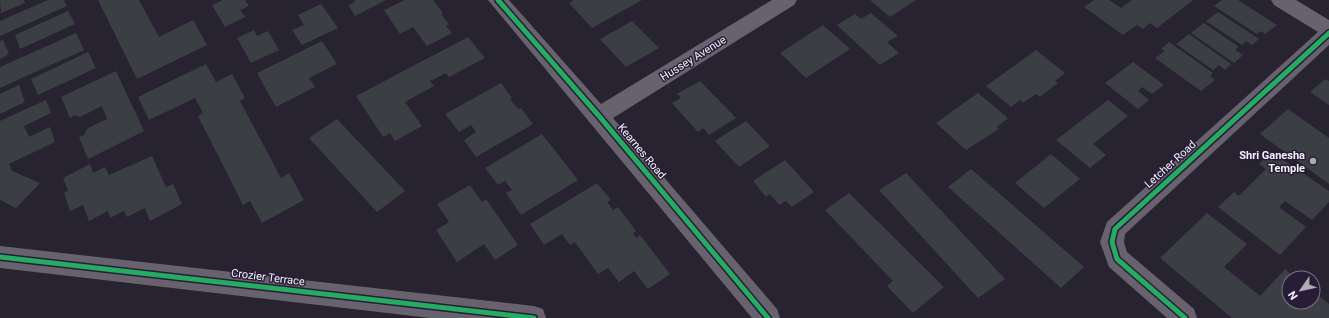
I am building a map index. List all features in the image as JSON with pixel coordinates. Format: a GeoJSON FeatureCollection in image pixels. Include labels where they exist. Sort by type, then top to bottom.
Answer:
{"type":"FeatureCollection","features":[{"type":"Feature","properties":{"kind":"street","name":"Kearnes Road"},"geometry":{"type":"LineString","coordinates":[[498,0],[599,116],[768,318]]}},
{"type":"Feature","properties":{"kind":"street","name":"Hussey Avenue"},"geometry":{"type":"LineString","coordinates":[[599,116],[787,0]]}},
{"type":"Feature","properties":{"kind":"street"},"geometry":{"type":"LineString","coordinates":[[1281,0],[1329,29]]}},
{"type":"Feature","properties":{"kind":"street","name":"Letcher Road"},"geometry":{"type":"LineString","coordinates":[[1185,318],[1117,259],[1112,242],[1115,229],[1329,33]]}},
{"type":"Feature","properties":{"kind":"street","name":"Crozier Terrace"},"geometry":{"type":"LineString","coordinates":[[0,256],[534,318]]}},
{"type":"Feature","properties":{"kind":"building"},"geometry":{"type":"Polygon","coordinates":[[[0,0],[24,0],[25,3],[1,13],[0,0]]]}},
{"type":"Feature","properties":{"kind":"building"},"geometry":{"type":"Polygon","coordinates":[[[48,0],[64,0],[67,6],[0,36],[0,21],[48,0]]]}},
{"type":"Feature","properties":{"kind":"building"},"geometry":{"type":"Polygon","coordinates":[[[98,0],[139,0],[159,37],[193,20],[207,45],[137,79],[98,0]]]}},
{"type":"Feature","properties":{"kind":"building"},"geometry":{"type":"Polygon","coordinates":[[[223,0],[245,0],[249,6],[240,10],[245,17],[225,27],[212,5],[223,0]]]}},
{"type":"Feature","properties":{"kind":"building"},"geometry":{"type":"Polygon","coordinates":[[[354,0],[386,0],[355,16],[348,5],[355,2],[354,0]]]}},
{"type":"Feature","properties":{"kind":"building"},"geometry":{"type":"Polygon","coordinates":[[[405,0],[433,0],[443,13],[441,14],[449,24],[446,26],[452,33],[427,46],[413,27],[400,34],[384,10],[405,0]]]}},
{"type":"Feature","properties":{"kind":"building"},"geometry":{"type":"Polygon","coordinates":[[[574,0],[642,0],[592,28],[569,3],[574,0]]]}},
{"type":"Feature","properties":{"kind":"building"},"geometry":{"type":"Polygon","coordinates":[[[870,0],[916,0],[890,17],[870,0]]]}},
{"type":"Feature","properties":{"kind":"building"},"geometry":{"type":"Polygon","coordinates":[[[1094,0],[1109,0],[1121,8],[1132,0],[1193,0],[1157,28],[1150,23],[1143,29],[1137,25],[1123,35],[1084,7],[1094,0]]]}},
{"type":"Feature","properties":{"kind":"building"},"geometry":{"type":"Polygon","coordinates":[[[1222,0],[1238,0],[1277,25],[1265,34],[1261,31],[1257,34],[1214,6],[1222,0]]]}},
{"type":"Feature","properties":{"kind":"building"},"geometry":{"type":"Polygon","coordinates":[[[321,4],[338,28],[302,45],[292,30],[304,25],[298,15],[321,4]]]}},
{"type":"Feature","properties":{"kind":"building"},"geometry":{"type":"Polygon","coordinates":[[[68,11],[75,24],[20,49],[15,35],[68,11]]]}},
{"type":"Feature","properties":{"kind":"building"},"geometry":{"type":"Polygon","coordinates":[[[1218,12],[1259,39],[1252,45],[1246,41],[1242,45],[1206,21],[1218,12]]]}},
{"type":"Feature","properties":{"kind":"building"},"geometry":{"type":"Polygon","coordinates":[[[871,13],[898,36],[887,42],[899,53],[880,65],[837,25],[855,14],[861,19],[871,13]]]}},
{"type":"Feature","properties":{"kind":"building"},"geometry":{"type":"Polygon","coordinates":[[[632,21],[659,48],[626,67],[600,39],[632,21]]]}},
{"type":"Feature","properties":{"kind":"building"},"geometry":{"type":"Polygon","coordinates":[[[1204,23],[1239,47],[1235,50],[1243,55],[1234,63],[1191,33],[1204,23]]]}},
{"type":"Feature","properties":{"kind":"building"},"geometry":{"type":"Polygon","coordinates":[[[823,25],[850,49],[806,78],[780,53],[823,25]]]}},
{"type":"Feature","properties":{"kind":"building"},"geometry":{"type":"Polygon","coordinates":[[[254,30],[257,36],[268,31],[279,50],[251,63],[237,38],[254,30]]]}},
{"type":"Feature","properties":{"kind":"building"},"geometry":{"type":"Polygon","coordinates":[[[76,33],[84,50],[0,88],[0,67],[76,33]]]}},
{"type":"Feature","properties":{"kind":"building"},"geometry":{"type":"Polygon","coordinates":[[[1189,34],[1231,64],[1225,70],[1219,65],[1213,70],[1176,44],[1189,34]]]}},
{"type":"Feature","properties":{"kind":"building"},"geometry":{"type":"Polygon","coordinates":[[[468,37],[485,58],[449,77],[446,73],[430,81],[434,86],[405,102],[422,126],[395,141],[390,133],[383,137],[356,96],[468,37]]]}},
{"type":"Feature","properties":{"kind":"building"},"geometry":{"type":"Polygon","coordinates":[[[3,40],[9,54],[0,59],[0,41],[3,40]]]}},
{"type":"Feature","properties":{"kind":"building"},"geometry":{"type":"Polygon","coordinates":[[[322,41],[337,64],[309,78],[315,87],[276,107],[257,73],[322,41]]]}},
{"type":"Feature","properties":{"kind":"building"},"geometry":{"type":"Polygon","coordinates":[[[1169,42],[1213,73],[1210,76],[1215,80],[1201,91],[1155,58],[1165,51],[1161,49],[1169,42]]]}},
{"type":"Feature","properties":{"kind":"building"},"geometry":{"type":"Polygon","coordinates":[[[1036,50],[1065,73],[1055,81],[1058,83],[1040,97],[1036,94],[1023,103],[1020,100],[1011,107],[986,86],[1036,50]]]}},
{"type":"Feature","properties":{"kind":"building"},"geometry":{"type":"Polygon","coordinates":[[[88,52],[96,68],[38,95],[31,79],[88,52]]]}},
{"type":"Feature","properties":{"kind":"building"},"geometry":{"type":"Polygon","coordinates":[[[1133,62],[1164,85],[1152,94],[1142,87],[1138,91],[1149,100],[1138,109],[1105,83],[1133,62]]]}},
{"type":"Feature","properties":{"kind":"building"},"geometry":{"type":"Polygon","coordinates":[[[206,64],[216,82],[232,74],[245,98],[240,101],[281,178],[289,173],[304,200],[262,223],[250,201],[243,205],[198,116],[203,113],[195,98],[149,120],[138,97],[206,64]]]}},
{"type":"Feature","properties":{"kind":"building"},"geometry":{"type":"Polygon","coordinates":[[[116,71],[144,131],[88,159],[79,137],[84,135],[88,128],[107,119],[102,106],[80,117],[75,115],[70,118],[61,97],[116,71]]]}},
{"type":"Feature","properties":{"kind":"building"},"geometry":{"type":"Polygon","coordinates":[[[1325,79],[1329,81],[1329,105],[1310,92],[1325,79]]]}},
{"type":"Feature","properties":{"kind":"building"},"geometry":{"type":"Polygon","coordinates":[[[700,81],[736,118],[709,135],[703,128],[698,132],[672,103],[681,98],[677,94],[700,81]]]}},
{"type":"Feature","properties":{"kind":"building"},"geometry":{"type":"Polygon","coordinates":[[[501,83],[512,98],[510,99],[518,109],[521,108],[533,124],[476,157],[464,140],[476,132],[471,125],[459,132],[445,114],[501,83]]]}},
{"type":"Feature","properties":{"kind":"building"},"geometry":{"type":"Polygon","coordinates":[[[19,85],[25,102],[0,114],[0,94],[19,85]]]}},
{"type":"Feature","properties":{"kind":"building"},"geometry":{"type":"Polygon","coordinates":[[[978,93],[1008,118],[997,127],[999,129],[966,150],[936,123],[978,93]]]}},
{"type":"Feature","properties":{"kind":"building"},"geometry":{"type":"Polygon","coordinates":[[[46,100],[51,113],[24,126],[29,137],[50,127],[55,142],[9,164],[12,171],[40,183],[16,208],[0,200],[0,121],[46,100]]]}},
{"type":"Feature","properties":{"kind":"building"},"geometry":{"type":"Polygon","coordinates":[[[1108,100],[1128,116],[1093,144],[1106,155],[1090,168],[1056,140],[1108,100]]]}},
{"type":"Feature","properties":{"kind":"building","name":"Shri Ganesha Temple"},"geometry":{"type":"Polygon","coordinates":[[[1288,109],[1329,138],[1329,184],[1260,134],[1288,109]]]}},
{"type":"Feature","properties":{"kind":"building"},"geometry":{"type":"Polygon","coordinates":[[[337,119],[405,191],[377,212],[309,138],[337,119]]]}},
{"type":"Feature","properties":{"kind":"building"},"geometry":{"type":"Polygon","coordinates":[[[746,121],[770,146],[739,167],[715,141],[746,121]]]}},
{"type":"Feature","properties":{"kind":"building"},"geometry":{"type":"Polygon","coordinates":[[[542,134],[578,180],[521,215],[506,193],[512,190],[505,181],[498,185],[485,168],[542,134]]]}},
{"type":"Feature","properties":{"kind":"building"},"geometry":{"type":"Polygon","coordinates":[[[1272,152],[1329,191],[1329,202],[1312,220],[1285,201],[1279,207],[1306,227],[1280,255],[1218,207],[1234,192],[1239,196],[1266,169],[1259,164],[1272,152]]]}},
{"type":"Feature","properties":{"kind":"building"},"geometry":{"type":"Polygon","coordinates":[[[1051,154],[1080,179],[1044,208],[1015,183],[1051,154]]]}},
{"type":"Feature","properties":{"kind":"building"},"geometry":{"type":"Polygon","coordinates":[[[152,156],[166,187],[173,184],[182,204],[150,221],[145,208],[127,217],[124,211],[110,218],[108,211],[89,221],[83,205],[70,211],[64,193],[68,190],[63,178],[90,164],[93,173],[105,167],[109,175],[152,156]]]}},
{"type":"Feature","properties":{"kind":"building"},"geometry":{"type":"Polygon","coordinates":[[[785,160],[814,192],[792,207],[786,201],[779,205],[770,194],[766,197],[753,181],[785,160]]]}},
{"type":"Feature","properties":{"kind":"building"},"geometry":{"type":"Polygon","coordinates":[[[971,169],[1084,267],[1061,288],[948,187],[971,169]]]}},
{"type":"Feature","properties":{"kind":"building"},"geometry":{"type":"Polygon","coordinates":[[[906,173],[1005,279],[978,298],[879,190],[906,173]]]}},
{"type":"Feature","properties":{"kind":"building"},"geometry":{"type":"Polygon","coordinates":[[[597,183],[611,200],[607,202],[613,210],[618,207],[636,231],[633,233],[636,238],[640,235],[670,274],[648,289],[634,271],[619,282],[608,268],[598,274],[575,242],[570,245],[562,234],[544,245],[530,224],[597,183]]]}},
{"type":"Feature","properties":{"kind":"building"},"geometry":{"type":"Polygon","coordinates":[[[470,185],[482,202],[486,199],[518,245],[495,260],[484,244],[457,262],[436,230],[449,222],[437,204],[470,185]]]}},
{"type":"Feature","properties":{"kind":"building"},"geometry":{"type":"Polygon","coordinates":[[[849,193],[944,287],[913,313],[887,286],[893,281],[825,210],[849,193]]]}},
{"type":"Feature","properties":{"kind":"building"},"geometry":{"type":"Polygon","coordinates":[[[1207,213],[1247,244],[1224,267],[1260,296],[1281,273],[1281,310],[1321,310],[1321,298],[1329,304],[1329,318],[1232,318],[1160,258],[1207,213]]]}},
{"type":"Feature","properties":{"kind":"cycle path"},"geometry":{"type":"LineString","coordinates":[[498,0],[599,116],[768,318]]}},
{"type":"Feature","properties":{"kind":"cycle path"},"geometry":{"type":"LineString","coordinates":[[1185,318],[1117,259],[1112,242],[1115,229],[1329,33]]}},
{"type":"Feature","properties":{"kind":"cycle path"},"geometry":{"type":"LineString","coordinates":[[0,257],[534,318]]}},
{"type":"Feature","properties":{"kind":"place","name":"Shri Ganesha Temple"},"geometry":{"type":"Point","coordinates":[1313,161]}}]}
